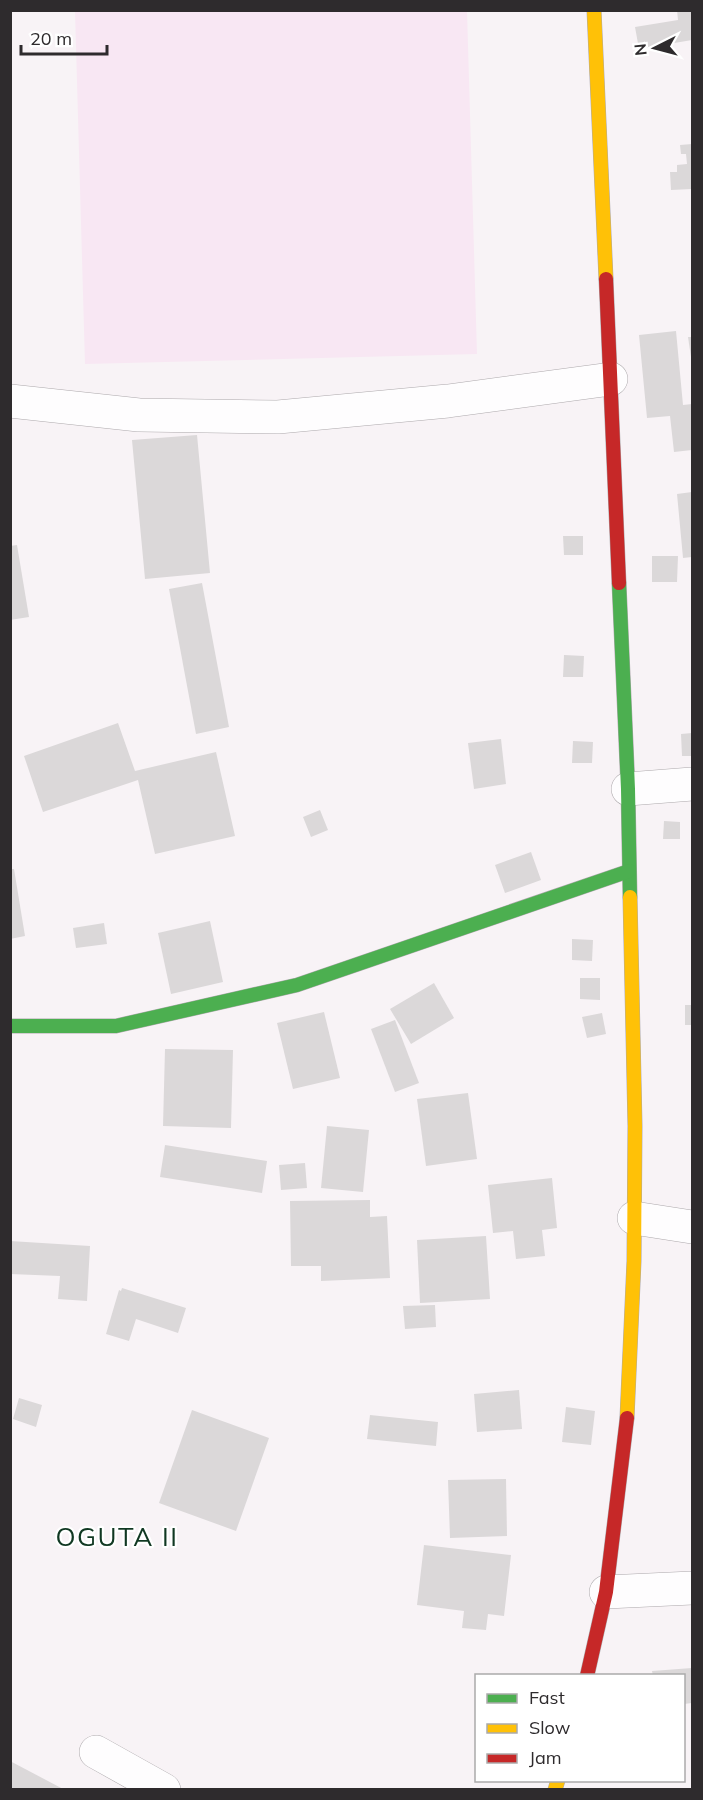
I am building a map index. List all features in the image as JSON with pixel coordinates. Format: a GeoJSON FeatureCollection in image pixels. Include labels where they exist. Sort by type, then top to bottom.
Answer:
{"type":"FeatureCollection","features":[{"type":"Feature","properties":{"kind":"main road"},"geometry":{"type":"LineString","coordinates":[[587,1674],[606,1592],[626,1436],[634,1218],[635,1114],[628,789],[594,10]]}},
{"type":"Feature","properties":{"kind":"main road"},"geometry":{"type":"LineString","coordinates":[[10,1026],[116,1026],[297,985],[629,871]]}},
{"type":"Feature","properties":{"kind":"street"},"geometry":{"type":"LineString","coordinates":[[10,401],[139,416],[278,417],[448,400],[611,379]]}},
{"type":"Feature","properties":{"kind":"street"},"geometry":{"type":"LineString","coordinates":[[628,789],[693,784]]}},
{"type":"Feature","properties":{"kind":"street"},"geometry":{"type":"LineString","coordinates":[[634,1218],[693,1227]]}},
{"type":"Feature","properties":{"kind":"street"},"geometry":{"type":"LineString","coordinates":[[606,1592],[693,1588]]}},
{"type":"Feature","properties":{"kind":"street"},"geometry":{"type":"LineString","coordinates":[[96,1752],[164,1790]]}},
{"type":"Feature","properties":{"kind":"shaded area"},"geometry":{"type":"Polygon","coordinates":[[[75,11],[467,11],[477,354],[85,364],[75,11]]]}},
{"type":"Feature","properties":{"kind":"building"},"geometry":{"type":"Polygon","coordinates":[[[677,10],[692,10],[692,40],[639,49],[635,27],[678,20],[677,10]]]}},
{"type":"Feature","properties":{"kind":"building"},"geometry":{"type":"Polygon","coordinates":[[[692,144],[692,189],[671,190],[670,172],[677,172],[677,165],[687,164],[686,154],[681,154],[680,145],[692,144]]]}},
{"type":"Feature","properties":{"kind":"building"},"geometry":{"type":"Polygon","coordinates":[[[676,331],[683,405],[692,404],[692,450],[674,452],[670,416],[647,418],[639,335],[676,331]]]}},
{"type":"Feature","properties":{"kind":"building"},"geometry":{"type":"Polygon","coordinates":[[[688,337],[692,337],[692,357],[691,357],[688,337]]]}},
{"type":"Feature","properties":{"kind":"building"},"geometry":{"type":"Polygon","coordinates":[[[197,435],[210,573],[145,579],[132,440],[197,435]]]}},
{"type":"Feature","properties":{"kind":"building"},"geometry":{"type":"Polygon","coordinates":[[[692,492],[692,557],[683,558],[677,494],[692,492]]]}},
{"type":"Feature","properties":{"kind":"building"},"geometry":{"type":"Polygon","coordinates":[[[563,536],[583,536],[583,555],[564,555],[563,536]]]}},
{"type":"Feature","properties":{"kind":"building"},"geometry":{"type":"Polygon","coordinates":[[[17,545],[29,617],[10,620],[10,546],[17,545]]]}},
{"type":"Feature","properties":{"kind":"building"},"geometry":{"type":"Polygon","coordinates":[[[652,556],[678,556],[677,582],[652,582],[652,556]]]}},
{"type":"Feature","properties":{"kind":"building"},"geometry":{"type":"Polygon","coordinates":[[[202,583],[229,727],[196,734],[169,589],[202,583]]]}},
{"type":"Feature","properties":{"kind":"building"},"geometry":{"type":"Polygon","coordinates":[[[564,655],[584,656],[583,677],[563,677],[564,655]]]}},
{"type":"Feature","properties":{"kind":"building"},"geometry":{"type":"Polygon","coordinates":[[[118,723],[135,771],[216,752],[235,836],[155,854],[138,780],[43,812],[24,756],[118,723]]]}},
{"type":"Feature","properties":{"kind":"building"},"geometry":{"type":"Polygon","coordinates":[[[692,733],[692,756],[682,756],[681,734],[692,733]]]}},
{"type":"Feature","properties":{"kind":"building"},"geometry":{"type":"Polygon","coordinates":[[[501,739],[506,784],[474,789],[468,743],[501,739]]]}},
{"type":"Feature","properties":{"kind":"building"},"geometry":{"type":"Polygon","coordinates":[[[573,741],[593,742],[592,763],[572,763],[573,741]]]}},
{"type":"Feature","properties":{"kind":"building"},"geometry":{"type":"Polygon","coordinates":[[[320,810],[328,830],[311,837],[303,817],[320,810]]]}},
{"type":"Feature","properties":{"kind":"building"},"geometry":{"type":"Polygon","coordinates":[[[664,821],[680,822],[680,839],[663,839],[664,821]]]}},
{"type":"Feature","properties":{"kind":"building"},"geometry":{"type":"Polygon","coordinates":[[[531,852],[541,880],[505,893],[495,865],[531,852]]]}},
{"type":"Feature","properties":{"kind":"building"},"geometry":{"type":"Polygon","coordinates":[[[10,869],[14,869],[25,936],[10,939],[10,869]]]}},
{"type":"Feature","properties":{"kind":"building"},"geometry":{"type":"Polygon","coordinates":[[[210,921],[223,982],[171,994],[158,933],[210,921]]]}},
{"type":"Feature","properties":{"kind":"building"},"geometry":{"type":"Polygon","coordinates":[[[104,923],[107,944],[76,948],[73,928],[104,923]]]}},
{"type":"Feature","properties":{"kind":"building"},"geometry":{"type":"Polygon","coordinates":[[[572,939],[593,940],[592,961],[572,960],[572,939]]]}},
{"type":"Feature","properties":{"kind":"building"},"geometry":{"type":"Polygon","coordinates":[[[580,978],[600,978],[600,1000],[580,999],[580,978]]]}},
{"type":"Feature","properties":{"kind":"building"},"geometry":{"type":"Polygon","coordinates":[[[434,983],[454,1018],[411,1044],[390,1009],[434,983]]]}},
{"type":"Feature","properties":{"kind":"building"},"geometry":{"type":"Polygon","coordinates":[[[685,1005],[692,1005],[692,1025],[685,1025],[685,1005]]]}},
{"type":"Feature","properties":{"kind":"building"},"geometry":{"type":"Polygon","coordinates":[[[324,1012],[340,1078],[293,1089],[277,1023],[324,1012]]]}},
{"type":"Feature","properties":{"kind":"building"},"geometry":{"type":"Polygon","coordinates":[[[602,1013],[606,1034],[587,1038],[582,1017],[602,1013]]]}},
{"type":"Feature","properties":{"kind":"building"},"geometry":{"type":"Polygon","coordinates":[[[395,1020],[419,1083],[395,1092],[371,1029],[395,1020]]]}},
{"type":"Feature","properties":{"kind":"building"},"geometry":{"type":"Polygon","coordinates":[[[165,1049],[233,1050],[231,1128],[163,1126],[165,1049]]]}},
{"type":"Feature","properties":{"kind":"building"},"geometry":{"type":"Polygon","coordinates":[[[468,1093],[477,1159],[426,1166],[417,1099],[468,1093]]]}},
{"type":"Feature","properties":{"kind":"building"},"geometry":{"type":"Polygon","coordinates":[[[327,1126],[369,1130],[363,1192],[321,1188],[327,1126]]]}},
{"type":"Feature","properties":{"kind":"building"},"geometry":{"type":"Polygon","coordinates":[[[165,1145],[267,1161],[262,1193],[160,1177],[165,1145]]]}},
{"type":"Feature","properties":{"kind":"building"},"geometry":{"type":"Polygon","coordinates":[[[305,1163],[307,1188],[281,1190],[279,1165],[305,1163]]]}},
{"type":"Feature","properties":{"kind":"building"},"geometry":{"type":"Polygon","coordinates":[[[552,1178],[557,1228],[542,1230],[545,1256],[516,1259],[513,1231],[493,1233],[488,1185],[552,1178]]]}},
{"type":"Feature","properties":{"kind":"building"},"geometry":{"type":"Polygon","coordinates":[[[370,1200],[370,1217],[387,1216],[390,1278],[321,1281],[321,1266],[291,1266],[290,1201],[370,1200]]]}},
{"type":"Feature","properties":{"kind":"building"},"geometry":{"type":"Polygon","coordinates":[[[486,1236],[490,1299],[420,1303],[417,1240],[486,1236]]]}},
{"type":"Feature","properties":{"kind":"building"},"geometry":{"type":"Polygon","coordinates":[[[10,1241],[90,1246],[87,1301],[58,1299],[60,1276],[10,1274],[10,1241]]]}},
{"type":"Feature","properties":{"kind":"building"},"geometry":{"type":"Polygon","coordinates":[[[122,1288],[186,1308],[178,1333],[136,1319],[129,1341],[106,1334],[119,1290],[121,1291],[122,1288]]]}},
{"type":"Feature","properties":{"kind":"building"},"geometry":{"type":"Polygon","coordinates":[[[435,1305],[436,1327],[405,1329],[403,1306],[435,1305]]]}},
{"type":"Feature","properties":{"kind":"building"},"geometry":{"type":"Polygon","coordinates":[[[519,1390],[522,1429],[477,1432],[474,1394],[519,1390]]]}},
{"type":"Feature","properties":{"kind":"building"},"geometry":{"type":"Polygon","coordinates":[[[19,1398],[42,1405],[36,1427],[13,1419],[19,1398]]]}},
{"type":"Feature","properties":{"kind":"building"},"geometry":{"type":"Polygon","coordinates":[[[566,1407],[595,1411],[591,1445],[562,1442],[566,1407]]]}},
{"type":"Feature","properties":{"kind":"building"},"geometry":{"type":"Polygon","coordinates":[[[192,1410],[269,1438],[236,1531],[159,1503],[192,1410]]]}},
{"type":"Feature","properties":{"kind":"building"},"geometry":{"type":"Polygon","coordinates":[[[370,1415],[438,1422],[436,1446],[367,1439],[370,1415]]]}},
{"type":"Feature","properties":{"kind":"building"},"geometry":{"type":"Polygon","coordinates":[[[506,1479],[507,1536],[450,1538],[448,1480],[506,1479]]]}},
{"type":"Feature","properties":{"kind":"building"},"geometry":{"type":"Polygon","coordinates":[[[424,1545],[511,1555],[504,1616],[488,1614],[486,1630],[462,1628],[464,1611],[417,1605],[424,1545]]]}},
{"type":"Feature","properties":{"kind":"building"},"geometry":{"type":"Polygon","coordinates":[[[692,1668],[692,1703],[685,1704],[685,1674],[653,1674],[652,1671],[692,1668]]]}},
{"type":"Feature","properties":{"kind":"building"},"geometry":{"type":"Polygon","coordinates":[[[10,1761],[65,1790],[10,1790],[10,1761]]]}},
{"type":"Feature","properties":{"kind":"traffic: fast"},"geometry":{"type":"LineString","coordinates":[[619,583],[630,897]]}},
{"type":"Feature","properties":{"kind":"traffic: fast"},"geometry":{"type":"LineString","coordinates":[[10,1026],[116,1026],[297,985],[629,871]]}},
{"type":"Feature","properties":{"kind":"traffic: slow"},"geometry":{"type":"LineString","coordinates":[[594,10],[606,279]]}},
{"type":"Feature","properties":{"kind":"traffic: slow"},"geometry":{"type":"LineString","coordinates":[[627,1418],[634,1261],[635,1126],[630,897]]}},
{"type":"Feature","properties":{"kind":"traffic: slow"},"geometry":{"type":"LineString","coordinates":[[555,1790],[557,1782]]}},
{"type":"Feature","properties":{"kind":"traffic: jam"},"geometry":{"type":"LineString","coordinates":[[606,279],[619,583]]}},
{"type":"Feature","properties":{"kind":"traffic: jam"},"geometry":{"type":"LineString","coordinates":[[587,1674],[606,1592],[627,1418]]}},
{"type":"Feature","properties":{"kind":"district","name":"OGUTA II"},"geometry":{"type":"Point","coordinates":[117,1536]}}]}
